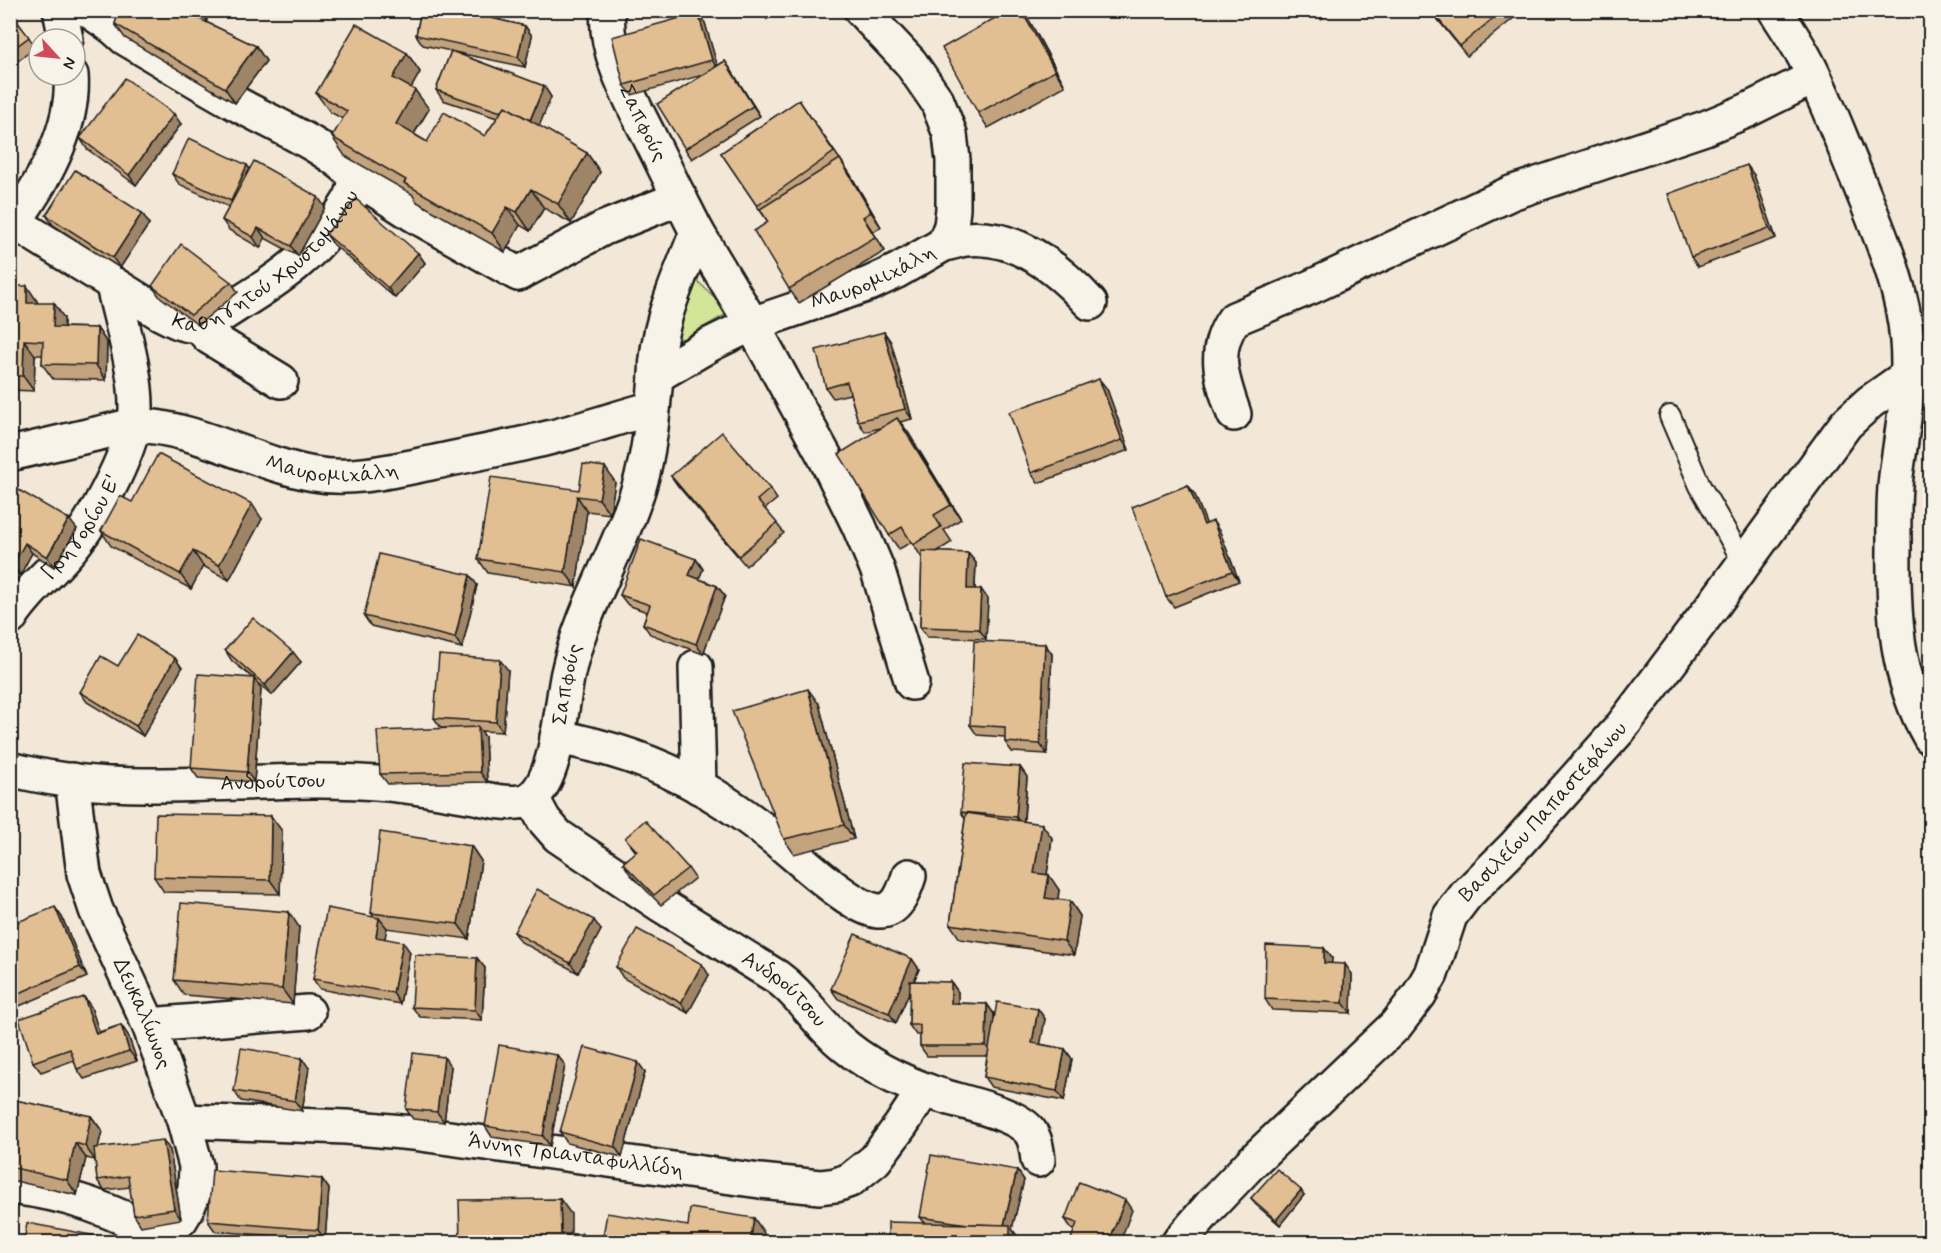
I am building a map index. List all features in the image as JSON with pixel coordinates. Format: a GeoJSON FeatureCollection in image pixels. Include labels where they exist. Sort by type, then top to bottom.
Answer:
{"type":"FeatureCollection","features":[{"type":"Feature","properties":{"kind":"street"},"geometry":{"type":"LineString","coordinates":[[60,10],[64,27]]}},
{"type":"Feature","properties":{"kind":"street","name":"Σαπφούς"},"geometry":{"type":"LineString","coordinates":[[608,10],[607,32],[631,98],[697,232],[752,324],[825,456],[859,526],[878,571],[912,683]]}},
{"type":"Feature","properties":{"kind":"street","name":"Μαυρομιχάλη"},"geometry":{"type":"LineString","coordinates":[[10,454],[134,425],[170,428],[273,463],[315,474],[356,475],[415,466],[523,444],[590,427],[654,392],[709,345],[752,324],[869,284],[906,266],[944,244],[951,226],[954,183],[952,143],[937,101],[910,62],[861,10]]}},
{"type":"Feature","properties":{"kind":"street"},"geometry":{"type":"LineString","coordinates":[[1775,10],[1814,77],[1895,278],[1917,315],[1908,342],[1907,404],[1894,495],[1894,605],[1898,645],[1905,677],[1912,701],[1930,737]]}},
{"type":"Feature","properties":{"kind":"street","name":"Καθηγητού Χρυστομάνου"},"geometry":{"type":"LineString","coordinates":[[12,223],[174,320],[184,324],[198,325],[219,316],[256,294],[301,261],[333,226],[353,194],[355,177],[346,167],[324,152],[125,38],[108,16]]}},
{"type":"Feature","properties":{"kind":"street"},"geometry":{"type":"LineString","coordinates":[[1234,414],[1222,381],[1220,360],[1221,344],[1234,319],[1311,287],[1511,194],[1705,128],[1746,111],[1814,77]]}},
{"type":"Feature","properties":{"kind":"street"},"geometry":{"type":"LineString","coordinates":[[12,223],[40,183],[61,136],[70,104],[71,87]]}},
{"type":"Feature","properties":{"kind":"street"},"geometry":{"type":"LineString","coordinates":[[355,177],[414,215],[518,274],[604,228],[680,198]]}},
{"type":"Feature","properties":{"kind":"street","name":"Σαπφούς"},"geometry":{"type":"LineString","coordinates":[[697,232],[663,322],[656,352],[647,456],[640,486],[571,658],[557,737],[625,753],[699,787],[759,826],[843,894],[866,907],[881,911],[890,908],[901,898],[909,876]]}},
{"type":"Feature","properties":{"kind":"street"},"geometry":{"type":"LineString","coordinates":[[944,244],[967,239],[987,240],[1026,251],[1060,273],[1090,303]]}},
{"type":"Feature","properties":{"kind":"street","name":"Γρηγορίου Ε'"},"geometry":{"type":"LineString","coordinates":[[10,618],[34,586],[66,554],[85,528],[128,448],[136,410],[134,387],[113,285]]}},
{"type":"Feature","properties":{"kind":"street"},"geometry":{"type":"LineString","coordinates":[[198,325],[209,337],[281,381]]}},
{"type":"Feature","properties":{"kind":"street","name":"Βασιλείου Παπαστεφάνου"},"geometry":{"type":"LineString","coordinates":[[1179,1242],[1253,1161],[1396,1025],[1419,995],[1431,974],[1450,916],[1466,895],[1514,847],[1618,730],[1845,424],[1870,402],[1907,376]]}},
{"type":"Feature","properties":{"kind":"street"},"geometry":{"type":"LineString","coordinates":[[696,667],[699,787]]}},
{"type":"Feature","properties":{"kind":"street"},"geometry":{"type":"LineString","coordinates":[[532,798],[544,782],[557,737]]}},
{"type":"Feature","properties":{"kind":"street","name":"Ανδρούτσου"},"geometry":{"type":"LineString","coordinates":[[10,769],[72,780],[158,784],[350,781],[405,786],[500,801],[520,802],[532,798],[544,820],[558,836],[792,988],[828,1030],[849,1050],[895,1077],[924,1090],[1017,1121],[1030,1132],[1037,1148],[1038,1160]]}},
{"type":"Feature","properties":{"kind":"street","name":"Δευκαλίωνος"},"geometry":{"type":"LineString","coordinates":[[72,780],[84,874],[96,910],[149,1025],[184,1121],[196,1166],[195,1189],[191,1201],[181,1219],[159,1240]]}},
{"type":"Feature","properties":{"kind":"street"},"geometry":{"type":"LineString","coordinates":[[149,1025],[308,1011]]}},
{"type":"Feature","properties":{"kind":"street","name":"Άννης Τριανταφυλλίδη"},"geometry":{"type":"LineString","coordinates":[[184,1121],[346,1127],[413,1133],[790,1185],[820,1187],[850,1180],[875,1160],[902,1125],[924,1090]]}},
{"type":"Feature","properties":{"kind":"street"},"geometry":{"type":"LineString","coordinates":[[10,1187],[35,1190],[96,1205],[126,1217],[159,1240]]}},
{"type":"Feature","properties":{"kind":"lane"},"geometry":{"type":"LineString","coordinates":[[1670,416],[1700,486],[1744,563]]}},
{"type":"Feature","properties":{"kind":"green space"},"geometry":{"type":"Polygon","coordinates":[[[693,277],[728,310],[725,315],[683,339],[678,338],[674,322],[693,277]]]}},
{"type":"Feature","properties":{"kind":"building"},"geometry":{"type":"Polygon","coordinates":[[[119,10],[194,10],[191,15],[256,46],[225,88],[115,24],[119,10]]]}},
{"type":"Feature","properties":{"kind":"building"},"geometry":{"type":"Polygon","coordinates":[[[421,10],[493,10],[491,18],[525,26],[518,57],[416,35],[421,10]]]}},
{"type":"Feature","properties":{"kind":"building"},"geometry":{"type":"Polygon","coordinates":[[[1009,10],[1021,10],[1055,71],[978,113],[942,48],[1009,10]]]}},
{"type":"Feature","properties":{"kind":"building"},"geometry":{"type":"Polygon","coordinates":[[[1431,10],[1503,10],[1460,46],[1431,10]]]}},
{"type":"Feature","properties":{"kind":"building"},"geometry":{"type":"Polygon","coordinates":[[[10,12],[27,34],[27,38],[10,51],[10,12]]]}},
{"type":"Feature","properties":{"kind":"building"},"geometry":{"type":"Polygon","coordinates":[[[698,13],[712,60],[624,85],[612,37],[698,13]]]}},
{"type":"Feature","properties":{"kind":"building"},"geometry":{"type":"Polygon","coordinates":[[[356,24],[407,53],[393,78],[415,90],[396,124],[427,142],[444,112],[485,136],[505,106],[587,153],[558,204],[531,189],[517,212],[507,207],[492,233],[404,183],[406,180],[332,137],[347,111],[316,93],[356,24]]]}},
{"type":"Feature","properties":{"kind":"building"},"geometry":{"type":"Polygon","coordinates":[[[451,51],[544,86],[530,120],[505,106],[501,112],[436,90],[451,51]]]}},
{"type":"Feature","properties":{"kind":"building"},"geometry":{"type":"Polygon","coordinates":[[[725,61],[753,106],[685,149],[657,104],[725,61]]]}},
{"type":"Feature","properties":{"kind":"building"},"geometry":{"type":"Polygon","coordinates":[[[125,78],[174,114],[129,175],[80,138],[125,78]]]}},
{"type":"Feature","properties":{"kind":"building"},"geometry":{"type":"Polygon","coordinates":[[[799,100],[834,152],[757,206],[721,153],[799,100]]]}},
{"type":"Feature","properties":{"kind":"building"},"geometry":{"type":"Polygon","coordinates":[[[189,138],[247,165],[231,201],[172,174],[189,138]]]}},
{"type":"Feature","properties":{"kind":"building"},"geometry":{"type":"Polygon","coordinates":[[[840,159],[871,212],[863,217],[875,237],[789,289],[754,231],[768,222],[760,209],[840,159]]]}},
{"type":"Feature","properties":{"kind":"building"},"geometry":{"type":"Polygon","coordinates":[[[254,161],[318,197],[291,246],[258,228],[253,237],[222,220],[254,161]]]}},
{"type":"Feature","properties":{"kind":"building"},"geometry":{"type":"Polygon","coordinates":[[[1747,165],[1769,228],[1691,257],[1668,194],[1747,165]]]}},
{"type":"Feature","properties":{"kind":"building"},"geometry":{"type":"Polygon","coordinates":[[[75,170],[142,213],[113,258],[46,215],[75,170]]]}},
{"type":"Feature","properties":{"kind":"building"},"geometry":{"type":"Polygon","coordinates":[[[356,199],[418,253],[388,288],[326,234],[356,199]]]}},
{"type":"Feature","properties":{"kind":"building"},"geometry":{"type":"Polygon","coordinates":[[[181,244],[231,282],[191,315],[152,286],[181,244]]]}},
{"type":"Feature","properties":{"kind":"building"},"geometry":{"type":"Polygon","coordinates":[[[10,286],[27,286],[27,303],[54,303],[53,327],[97,328],[96,365],[42,364],[43,341],[24,340],[23,376],[10,376],[10,286]]]}},
{"type":"Feature","properties":{"kind":"building"},"geometry":{"type":"Polygon","coordinates":[[[884,332],[905,409],[858,421],[847,382],[826,388],[816,350],[884,332]]]}},
{"type":"Feature","properties":{"kind":"building"},"geometry":{"type":"Polygon","coordinates":[[[1099,379],[1122,440],[1031,473],[1009,412],[1099,379]]]}},
{"type":"Feature","properties":{"kind":"building"},"geometry":{"type":"Polygon","coordinates":[[[897,418],[951,505],[934,515],[941,527],[913,545],[902,527],[889,535],[839,454],[897,418]]]}},
{"type":"Feature","properties":{"kind":"building"},"geometry":{"type":"Polygon","coordinates":[[[722,432],[770,489],[757,500],[777,523],[739,556],[671,476],[722,432]]]}},
{"type":"Feature","properties":{"kind":"building"},"geometry":{"type":"Polygon","coordinates":[[[158,454],[252,504],[219,565],[193,551],[180,574],[101,531],[120,496],[132,502],[158,454]]]}},
{"type":"Feature","properties":{"kind":"building"},"geometry":{"type":"Polygon","coordinates":[[[583,464],[605,467],[599,499],[577,496],[565,572],[478,559],[491,477],[579,490],[583,464]]]}},
{"type":"Feature","properties":{"kind":"building"},"geometry":{"type":"Polygon","coordinates":[[[10,485],[69,519],[47,557],[25,543],[13,565],[10,563],[10,485]]]}},
{"type":"Feature","properties":{"kind":"building"},"geometry":{"type":"Polygon","coordinates":[[[1188,485],[1204,525],[1213,521],[1232,571],[1166,597],[1132,507],[1188,485]]]}},
{"type":"Feature","properties":{"kind":"building"},"geometry":{"type":"Polygon","coordinates":[[[641,539],[696,559],[689,575],[717,586],[696,644],[643,624],[650,605],[620,595],[641,539]]]}},
{"type":"Feature","properties":{"kind":"building"},"geometry":{"type":"Polygon","coordinates":[[[922,551],[968,553],[967,589],[981,589],[979,629],[920,627],[922,551]]]}},
{"type":"Feature","properties":{"kind":"building"},"geometry":{"type":"Polygon","coordinates":[[[379,554],[470,575],[455,638],[364,616],[379,554]]]}},
{"type":"Feature","properties":{"kind":"building"},"geometry":{"type":"Polygon","coordinates":[[[253,618],[293,652],[265,685],[225,650],[253,618]]]}},
{"type":"Feature","properties":{"kind":"building"},"geometry":{"type":"Polygon","coordinates":[[[137,635],[175,658],[136,726],[80,692],[101,656],[118,666],[137,635]]]}},
{"type":"Feature","properties":{"kind":"building"},"geometry":{"type":"Polygon","coordinates":[[[974,641],[1045,644],[1040,744],[1005,742],[1005,727],[970,725],[974,641]]]}},
{"type":"Feature","properties":{"kind":"building"},"geometry":{"type":"Polygon","coordinates":[[[439,655],[500,660],[496,722],[434,718],[439,655]]]}},
{"type":"Feature","properties":{"kind":"building"},"geometry":{"type":"Polygon","coordinates":[[[198,674],[254,678],[247,772],[191,768],[198,674]]]}},
{"type":"Feature","properties":{"kind":"building"},"geometry":{"type":"Polygon","coordinates":[[[808,689],[844,825],[784,839],[732,711],[808,689]]]}},
{"type":"Feature","properties":{"kind":"building"},"geometry":{"type":"Polygon","coordinates":[[[478,727],[480,772],[380,774],[377,731],[478,727]]]}},
{"type":"Feature","properties":{"kind":"building"},"geometry":{"type":"Polygon","coordinates":[[[965,763],[1020,767],[1016,817],[961,812],[965,763]]]}},
{"type":"Feature","properties":{"kind":"building"},"geometry":{"type":"Polygon","coordinates":[[[966,813],[1042,824],[1034,873],[1049,875],[1045,898],[1070,901],[1064,941],[950,924],[966,813]]]}},
{"type":"Feature","properties":{"kind":"building"},"geometry":{"type":"Polygon","coordinates":[[[156,814],[271,816],[270,880],[154,877],[156,814]]]}},
{"type":"Feature","properties":{"kind":"building"},"geometry":{"type":"Polygon","coordinates":[[[645,820],[688,868],[654,895],[623,863],[637,851],[625,838],[645,820]]]}},
{"type":"Feature","properties":{"kind":"building"},"geometry":{"type":"Polygon","coordinates":[[[380,832],[471,846],[458,924],[371,913],[380,832]]]}},
{"type":"Feature","properties":{"kind":"building"},"geometry":{"type":"Polygon","coordinates":[[[537,889],[594,920],[570,963],[514,932],[537,889]]]}},
{"type":"Feature","properties":{"kind":"building"},"geometry":{"type":"Polygon","coordinates":[[[181,903],[289,912],[282,989],[174,980],[181,903]]]}},
{"type":"Feature","properties":{"kind":"building"},"geometry":{"type":"Polygon","coordinates":[[[55,907],[80,967],[10,997],[10,925],[55,907]]]}},
{"type":"Feature","properties":{"kind":"building"},"geometry":{"type":"Polygon","coordinates":[[[327,908],[379,918],[376,937],[403,942],[393,993],[313,979],[327,908]]]}},
{"type":"Feature","properties":{"kind":"building"},"geometry":{"type":"Polygon","coordinates":[[[637,929],[702,964],[681,1003],[616,967],[637,929]]]}},
{"type":"Feature","properties":{"kind":"building"},"geometry":{"type":"Polygon","coordinates":[[[855,934],[912,959],[889,1013],[831,989],[855,934]]]}},
{"type":"Feature","properties":{"kind":"building"},"geometry":{"type":"Polygon","coordinates":[[[1266,945],[1324,948],[1324,963],[1345,964],[1343,1003],[1265,999],[1266,945]]]}},
{"type":"Feature","properties":{"kind":"building"},"geometry":{"type":"Polygon","coordinates":[[[415,955],[477,958],[475,1010],[412,1007],[415,955]]]}},
{"type":"Feature","properties":{"kind":"building"},"geometry":{"type":"Polygon","coordinates":[[[910,981],[951,982],[951,1003],[987,1004],[986,1046],[920,1046],[920,1025],[909,1025],[910,981]]]}},
{"type":"Feature","properties":{"kind":"building"},"geometry":{"type":"Polygon","coordinates":[[[84,997],[96,1034],[121,1025],[129,1051],[77,1069],[70,1049],[33,1062],[19,1019],[84,997]]]}},
{"type":"Feature","properties":{"kind":"building"},"geometry":{"type":"Polygon","coordinates":[[[997,1002],[1038,1009],[1032,1043],[1065,1049],[1057,1091],[984,1077],[997,1002]]]}},
{"type":"Feature","properties":{"kind":"building"},"geometry":{"type":"Polygon","coordinates":[[[499,1045],[557,1055],[543,1136],[485,1126],[499,1045]]]}},
{"type":"Feature","properties":{"kind":"building"},"geometry":{"type":"Polygon","coordinates":[[[584,1047],[638,1062],[615,1147],[560,1132],[584,1047]]]}},
{"type":"Feature","properties":{"kind":"building"},"geometry":{"type":"Polygon","coordinates":[[[241,1048],[302,1058],[295,1101],[234,1091],[241,1048]]]}},
{"type":"Feature","properties":{"kind":"building"},"geometry":{"type":"Polygon","coordinates":[[[413,1053],[444,1057],[437,1112],[406,1109],[413,1053]]]}},
{"type":"Feature","properties":{"kind":"building"},"geometry":{"type":"Polygon","coordinates":[[[10,1099],[91,1116],[85,1146],[75,1143],[67,1180],[10,1167],[10,1099]]]}},
{"type":"Feature","properties":{"kind":"building"},"geometry":{"type":"Polygon","coordinates":[[[163,1140],[174,1209],[134,1215],[128,1176],[97,1180],[94,1148],[163,1140]]]}},
{"type":"Feature","properties":{"kind":"building"},"geometry":{"type":"Polygon","coordinates":[[[931,1155],[1017,1170],[1004,1225],[968,1224],[920,1217],[931,1155]]]}},
{"type":"Feature","properties":{"kind":"building"},"geometry":{"type":"Polygon","coordinates":[[[1277,1169],[1301,1190],[1276,1220],[1251,1198],[1277,1169]]]}},
{"type":"Feature","properties":{"kind":"building"},"geometry":{"type":"Polygon","coordinates":[[[212,1170],[322,1179],[318,1230],[208,1221],[212,1170]]]}},
{"type":"Feature","properties":{"kind":"building"},"geometry":{"type":"Polygon","coordinates":[[[1079,1182],[1125,1200],[1109,1242],[1070,1242],[1077,1223],[1065,1219],[1079,1182]]]}},
{"type":"Feature","properties":{"kind":"building"},"geometry":{"type":"Polygon","coordinates":[[[560,1199],[561,1234],[582,1234],[582,1242],[460,1242],[459,1200],[560,1199]]]}},
{"type":"Feature","properties":{"kind":"building"},"geometry":{"type":"Polygon","coordinates":[[[690,1208],[754,1218],[750,1242],[602,1242],[607,1213],[688,1226],[690,1208]]]}},
{"type":"Feature","properties":{"kind":"building"},"geometry":{"type":"Polygon","coordinates":[[[888,1222],[1010,1225],[1010,1242],[888,1242],[888,1222]]]}},
{"type":"Feature","properties":{"kind":"building"},"geometry":{"type":"Polygon","coordinates":[[[27,1223],[97,1236],[96,1242],[24,1242],[27,1223]]]}}]}
